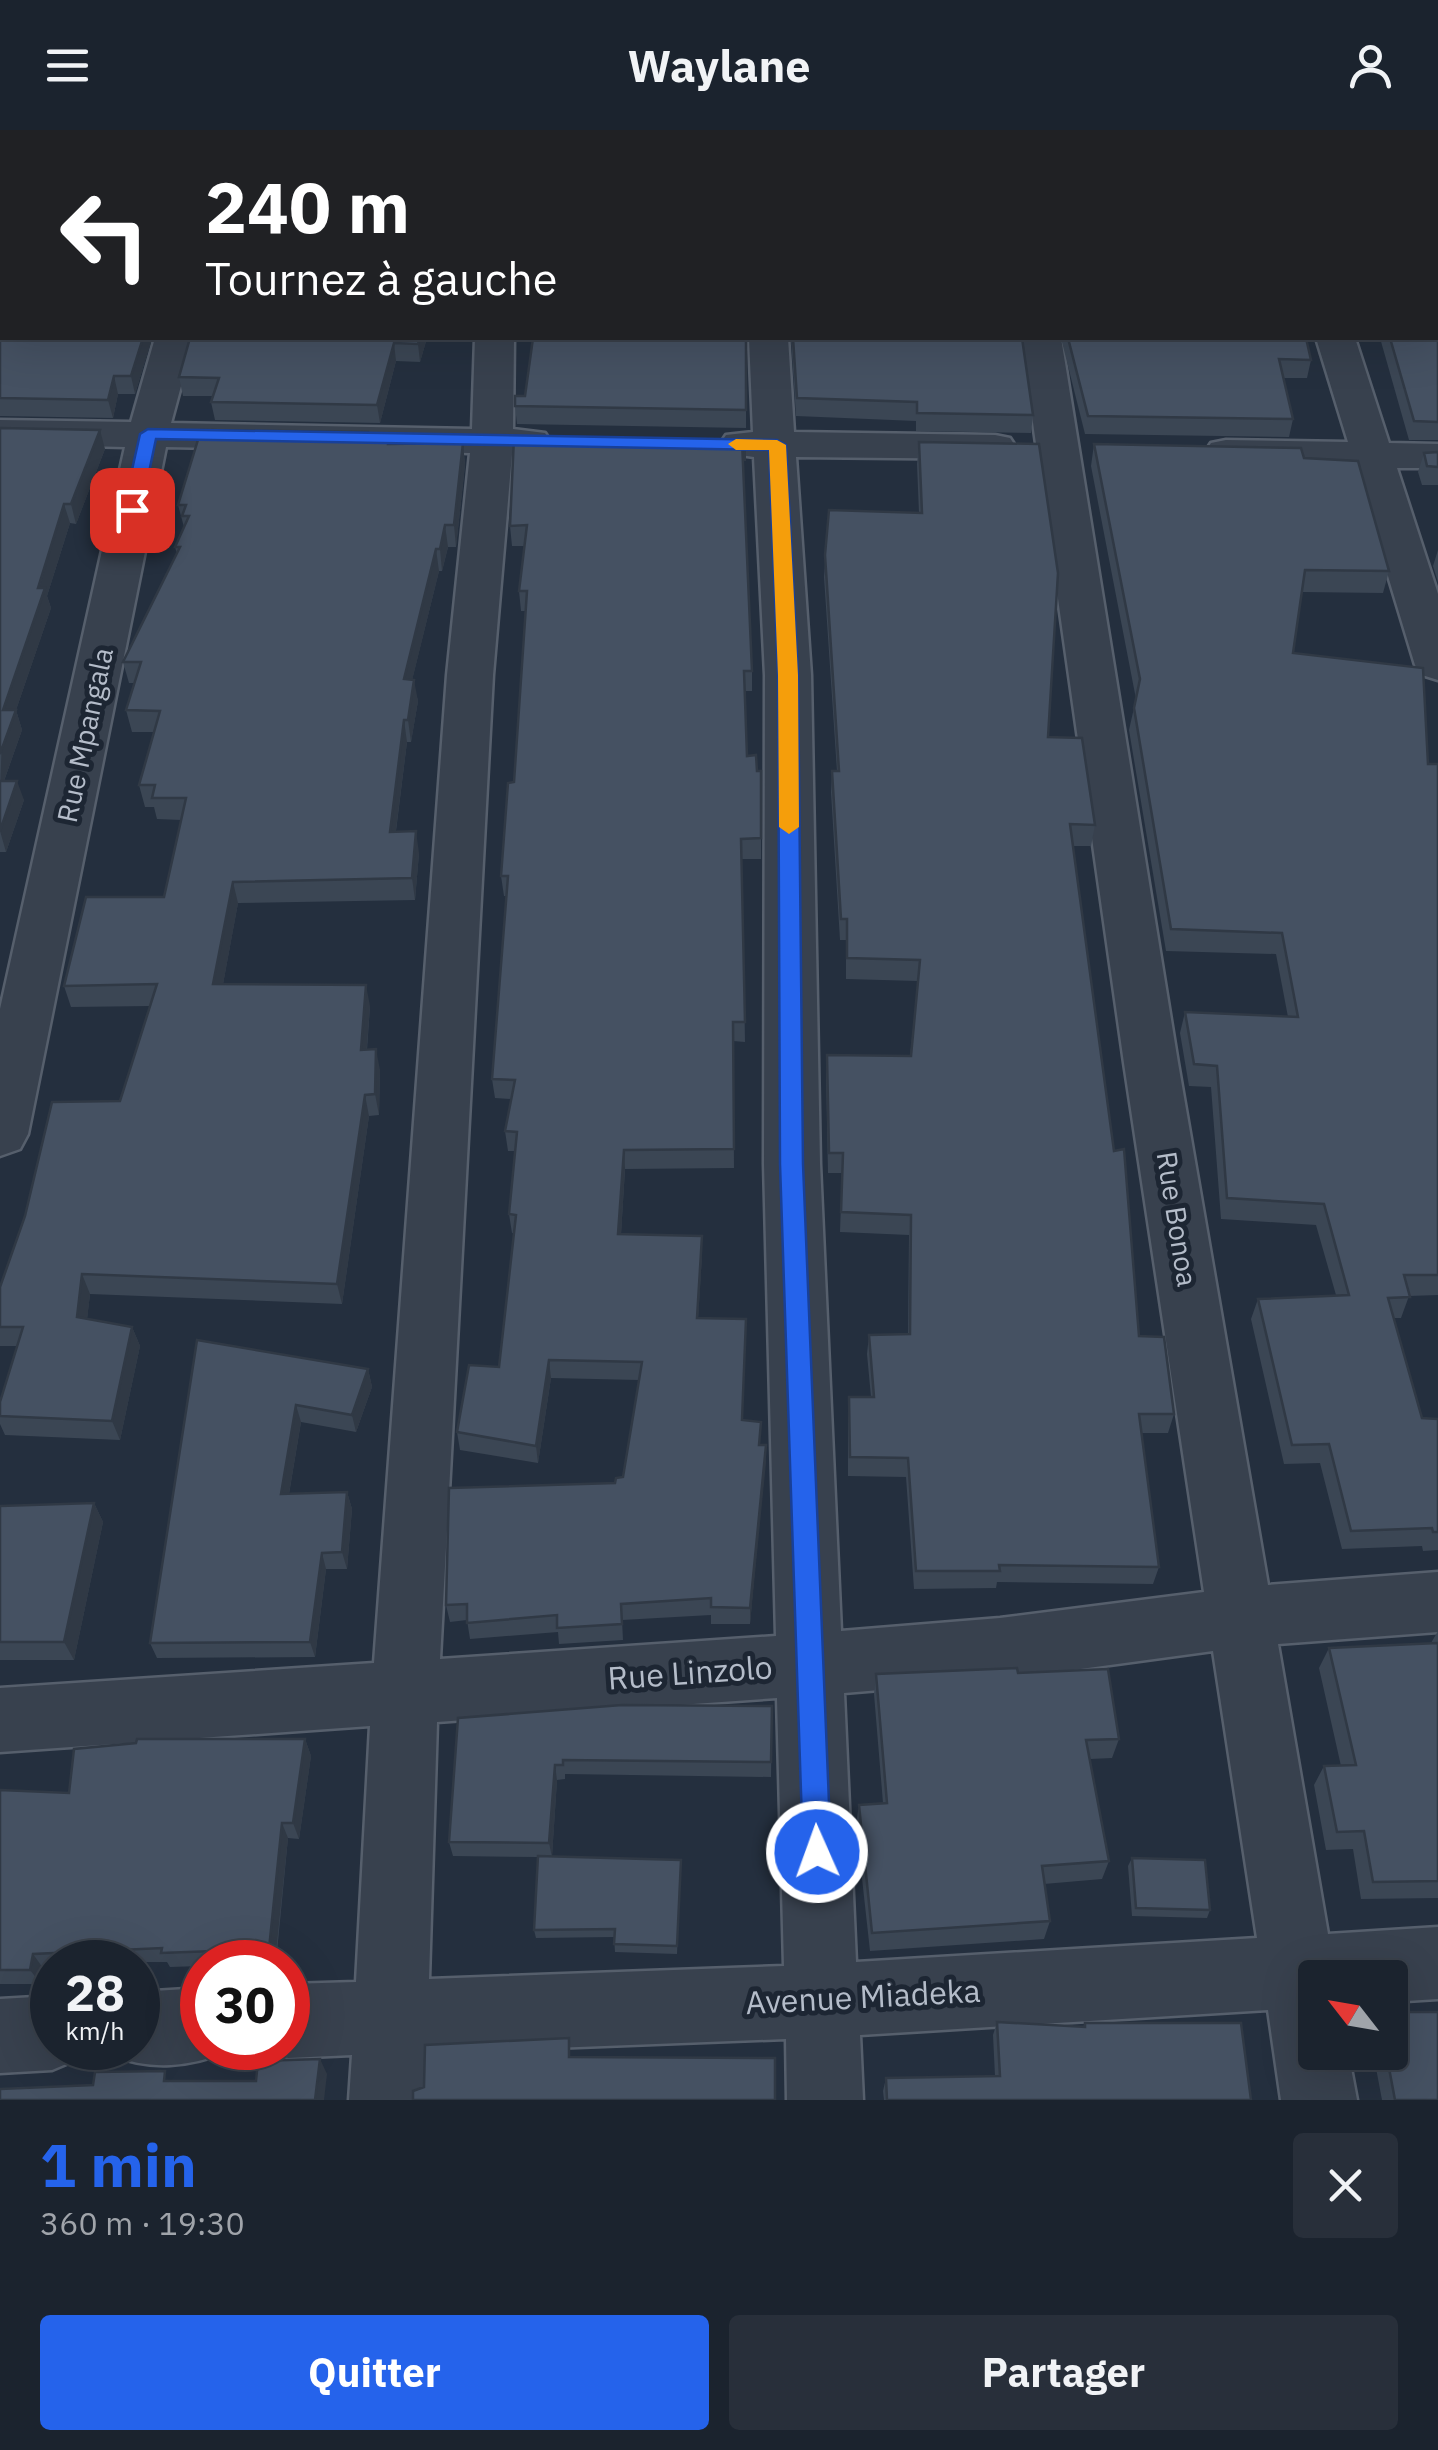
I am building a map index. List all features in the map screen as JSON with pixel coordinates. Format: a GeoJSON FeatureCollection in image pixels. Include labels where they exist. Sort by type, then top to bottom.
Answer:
{"type":"FeatureCollection","features":[{"type":"Feature","properties":{"kind":"street","name":"Rue Mpangala"},"geometry":{"type":"LineString","coordinates":[[0,1134],[148,434],[173,340]]}},
{"type":"Feature","properties":{"kind":"street"},"geometry":{"type":"LineString","coordinates":[[387,2100],[394,2016],[405,1694],[470,675],[492,442],[495,340]]}},
{"type":"Feature","properties":{"kind":"street"},"geometry":{"type":"LineString","coordinates":[[768,340],[788,675],[792,1164],[825,2100]]}},
{"type":"Feature","properties":{"kind":"street","name":"Rue Bonoa"},"geometry":{"type":"LineString","coordinates":[[1041,340],[1080,449],[1151,1063],[1298,1960]]}},
{"type":"Feature","properties":{"kind":"street"},"geometry":{"type":"LineString","coordinates":[[1337,340],[1438,665]]}},
{"type":"Feature","properties":{"kind":"street"},"geometry":{"type":"LineString","coordinates":[[0,432],[568,442]]}},
{"type":"Feature","properties":{"kind":"street"},"geometry":{"type":"LineString","coordinates":[[701,444],[1080,449]]}},
{"type":"Feature","properties":{"kind":"street"},"geometry":{"type":"LineString","coordinates":[[1197,452],[1438,456]]}},
{"type":"Feature","properties":{"kind":"street","name":"Rue Linzolo"},"geometry":{"type":"LineString","coordinates":[[0,1720],[810,1665],[1000,1649],[1243,1617],[1438,1602]]}},
{"type":"Feature","properties":{"kind":"street","name":"Avenue Miadeka"},"geometry":{"type":"LineString","coordinates":[[1408,1965],[1438,1963]]}},
{"type":"Feature","properties":{"kind":"street","name":"Avenue Miadeka"},"geometry":{"type":"LineString","coordinates":[[310,2020],[823,2001],[1298,1972]]}},
{"type":"Feature","properties":{"kind":"street"},"geometry":{"type":"LineString","coordinates":[[0,2036],[30,2034]]}},
{"type":"Feature","properties":{"kind":"street","name":"Rue Bonoa"},"geometry":{"type":"LineString","coordinates":[[1314,2070],[1318,2100]]}},
{"type":"Feature","properties":{"kind":"building"},"geometry":{"type":"Polygon","coordinates":[[[0,340],[142,340],[131,376],[114,376],[108,400],[0,398],[0,340]]]}},
{"type":"Feature","properties":{"kind":"building"},"geometry":{"type":"Polygon","coordinates":[[[189,340],[419,340],[418,344],[394,343],[377,405],[211,402],[219,378],[179,377],[189,340]]]}},
{"type":"Feature","properties":{"kind":"building"},"geometry":{"type":"Polygon","coordinates":[[[533,340],[746,340],[746,410],[515,406],[515,396],[525,396],[533,340]]]}},
{"type":"Feature","properties":{"kind":"building"},"geometry":{"type":"Polygon","coordinates":[[[793,340],[1022,340],[1033,415],[917,413],[917,402],[797,398],[793,340]]]}},
{"type":"Feature","properties":{"kind":"building"},"geometry":{"type":"Polygon","coordinates":[[[1069,340],[1306,340],[1311,360],[1279,359],[1293,419],[1088,416],[1069,340]]]}},
{"type":"Feature","properties":{"kind":"building"},"geometry":{"type":"Polygon","coordinates":[[[1391,340],[1438,340],[1438,422],[1414,421],[1391,340]]]}},
{"type":"Feature","properties":{"kind":"building"},"geometry":{"type":"Polygon","coordinates":[[[0,428],[100,430],[71,504],[64,504],[38,588],[45,588],[3,710],[16,710],[0,754],[0,428]]]}},
{"type":"Feature","properties":{"kind":"building"},"geometry":{"type":"Polygon","coordinates":[[[201,430],[368,432],[366,441],[388,440],[388,444],[463,443],[454,525],[445,525],[440,549],[436,549],[404,679],[414,680],[408,720],[404,720],[390,832],[416,831],[412,878],[233,882],[213,984],[366,985],[361,1050],[376,1049],[375,1094],[365,1095],[337,1284],[82,1274],[77,1317],[132,1327],[112,1421],[0,1416],[0,1402],[23,1327],[0,1327],[0,1287],[25,1216],[52,1102],[120,1101],[157,984],[64,986],[86,897],[164,897],[186,798],[152,798],[155,785],[139,785],[160,711],[126,710],[141,662],[123,662],[180,547],[175,547],[189,516],[182,516],[186,505],[178,505],[201,430]]]}},
{"type":"Feature","properties":{"kind":"building"},"geometry":{"type":"Polygon","coordinates":[[[514,437],[746,441],[742,441],[752,671],[744,671],[747,756],[756,755],[757,771],[761,771],[761,838],[741,839],[745,1022],[733,1022],[734,1149],[624,1150],[618,1234],[702,1236],[697,1318],[746,1319],[742,1420],[761,1422],[759,1445],[766,1445],[750,1608],[711,1607],[711,1598],[621,1604],[622,1624],[557,1628],[557,1615],[467,1623],[467,1604],[446,1605],[449,1488],[615,1483],[616,1478],[623,1477],[642,1362],[549,1360],[536,1446],[457,1432],[469,1365],[499,1367],[516,1215],[509,1214],[517,1132],[505,1131],[515,1080],[492,1079],[508,876],[501,876],[508,783],[514,782],[527,591],[519,591],[527,525],[510,526],[514,437]]]}},
{"type":"Feature","properties":{"kind":"building"},"geometry":{"type":"Polygon","coordinates":[[[919,442],[1039,444],[1058,573],[1048,737],[1082,738],[1095,825],[1070,824],[1114,1151],[1124,1149],[1139,1336],[1164,1337],[1174,1414],[1139,1414],[1159,1567],[999,1565],[1000,1571],[916,1571],[908,1458],[850,1457],[849,1397],[874,1397],[869,1335],[910,1334],[911,1215],[841,1212],[843,1153],[829,1153],[827,1055],[911,1056],[920,960],[847,958],[847,919],[841,919],[832,771],[839,771],[825,555],[829,510],[922,513],[919,442]]]}},
{"type":"Feature","properties":{"kind":"building"},"geometry":{"type":"Polygon","coordinates":[[[1094,444],[1301,448],[1304,458],[1358,461],[1389,571],[1305,570],[1293,653],[1423,668],[1428,764],[1438,764],[1438,1275],[1404,1275],[1410,1297],[1388,1298],[1422,1418],[1438,1419],[1438,1532],[1432,1528],[1351,1531],[1329,1444],[1292,1445],[1258,1299],[1349,1295],[1324,1204],[1227,1198],[1217,1066],[1194,1064],[1185,1012],[1298,1017],[1282,933],[1171,929],[1134,708],[1140,679],[1094,444]]]}},
{"type":"Feature","properties":{"kind":"building"},"geometry":{"type":"Polygon","coordinates":[[[1438,452],[1438,467],[1427,466],[1424,453],[1438,452]]]}},
{"type":"Feature","properties":{"kind":"building"},"geometry":{"type":"Polygon","coordinates":[[[0,781],[17,781],[0,831],[0,781]]]}},
{"type":"Feature","properties":{"kind":"building"},"geometry":{"type":"Polygon","coordinates":[[[197,1340],[368,1369],[352,1415],[296,1405],[281,1494],[347,1492],[342,1552],[322,1553],[310,1642],[150,1643],[197,1340]]]}},
{"type":"Feature","properties":{"kind":"building"},"geometry":{"type":"Polygon","coordinates":[[[94,1503],[64,1642],[0,1642],[0,1506],[94,1503]]]}},
{"type":"Feature","properties":{"kind":"building"},"geometry":{"type":"Polygon","coordinates":[[[1438,1643],[1438,1881],[1373,1882],[1364,1831],[1337,1832],[1324,1766],[1356,1765],[1329,1648],[1438,1643]]]}},
{"type":"Feature","properties":{"kind":"building"},"geometry":{"type":"Polygon","coordinates":[[[1017,1668],[1018,1673],[1108,1669],[1119,1739],[1086,1740],[1109,1861],[1042,1866],[1050,1921],[872,1933],[859,1805],[887,1803],[876,1674],[1017,1668]]]}},
{"type":"Feature","properties":{"kind":"building"},"geometry":{"type":"Polygon","coordinates":[[[622,1705],[772,1706],[771,1762],[563,1760],[563,1765],[555,1765],[549,1843],[449,1842],[458,1718],[622,1705]]]}},
{"type":"Feature","properties":{"kind":"building"},"geometry":{"type":"Polygon","coordinates":[[[137,1739],[305,1739],[293,1823],[282,1823],[270,1940],[180,1940],[180,1952],[161,1953],[160,1940],[30,1940],[30,1970],[0,1970],[0,1790],[69,1793],[74,1749],[136,1743],[137,1739]]]}},
{"type":"Feature","properties":{"kind":"building"},"geometry":{"type":"Polygon","coordinates":[[[538,1856],[681,1860],[677,1946],[614,1944],[615,1929],[534,1930],[538,1856]]]}},
{"type":"Feature","properties":{"kind":"building"},"geometry":{"type":"Polygon","coordinates":[[[1132,1858],[1205,1860],[1210,1910],[1136,1908],[1132,1858]]]}},
{"type":"Feature","properties":{"kind":"building"},"geometry":{"type":"Polygon","coordinates":[[[1408,2012],[1438,2012],[1438,2100],[1395,2100],[1389,2070],[1408,2070],[1408,2012]]]}},
{"type":"Feature","properties":{"kind":"building"},"geometry":{"type":"Polygon","coordinates":[[[997,2022],[1085,2027],[1085,2023],[1241,2023],[1251,2100],[887,2100],[886,2078],[1000,2076],[997,2022]]]}},
{"type":"Feature","properties":{"kind":"building"},"geometry":{"type":"Polygon","coordinates":[[[569,2038],[569,2057],[775,2058],[775,2100],[413,2100],[413,2091],[424,2087],[425,2045],[569,2038]]]}},
{"type":"Feature","properties":{"kind":"building"},"geometry":{"type":"Polygon","coordinates":[[[310,2059],[320,2059],[315,2100],[0,2100],[0,2089],[93,2085],[95,2072],[165,2071],[164,2081],[256,2081],[257,2070],[310,2070],[310,2059]]]}},
{"type":"Feature","properties":{"kind":"slow traffic"},"geometry":{"type":"LineString","coordinates":[[736,444],[777,445],[788,675],[789,827]]}},
{"type":"Feature","properties":{"kind":"route"},"geometry":{"type":"LineString","coordinates":[[132,510],[148,434],[777,445],[788,675],[792,1164],[817,1852]]}}]}
